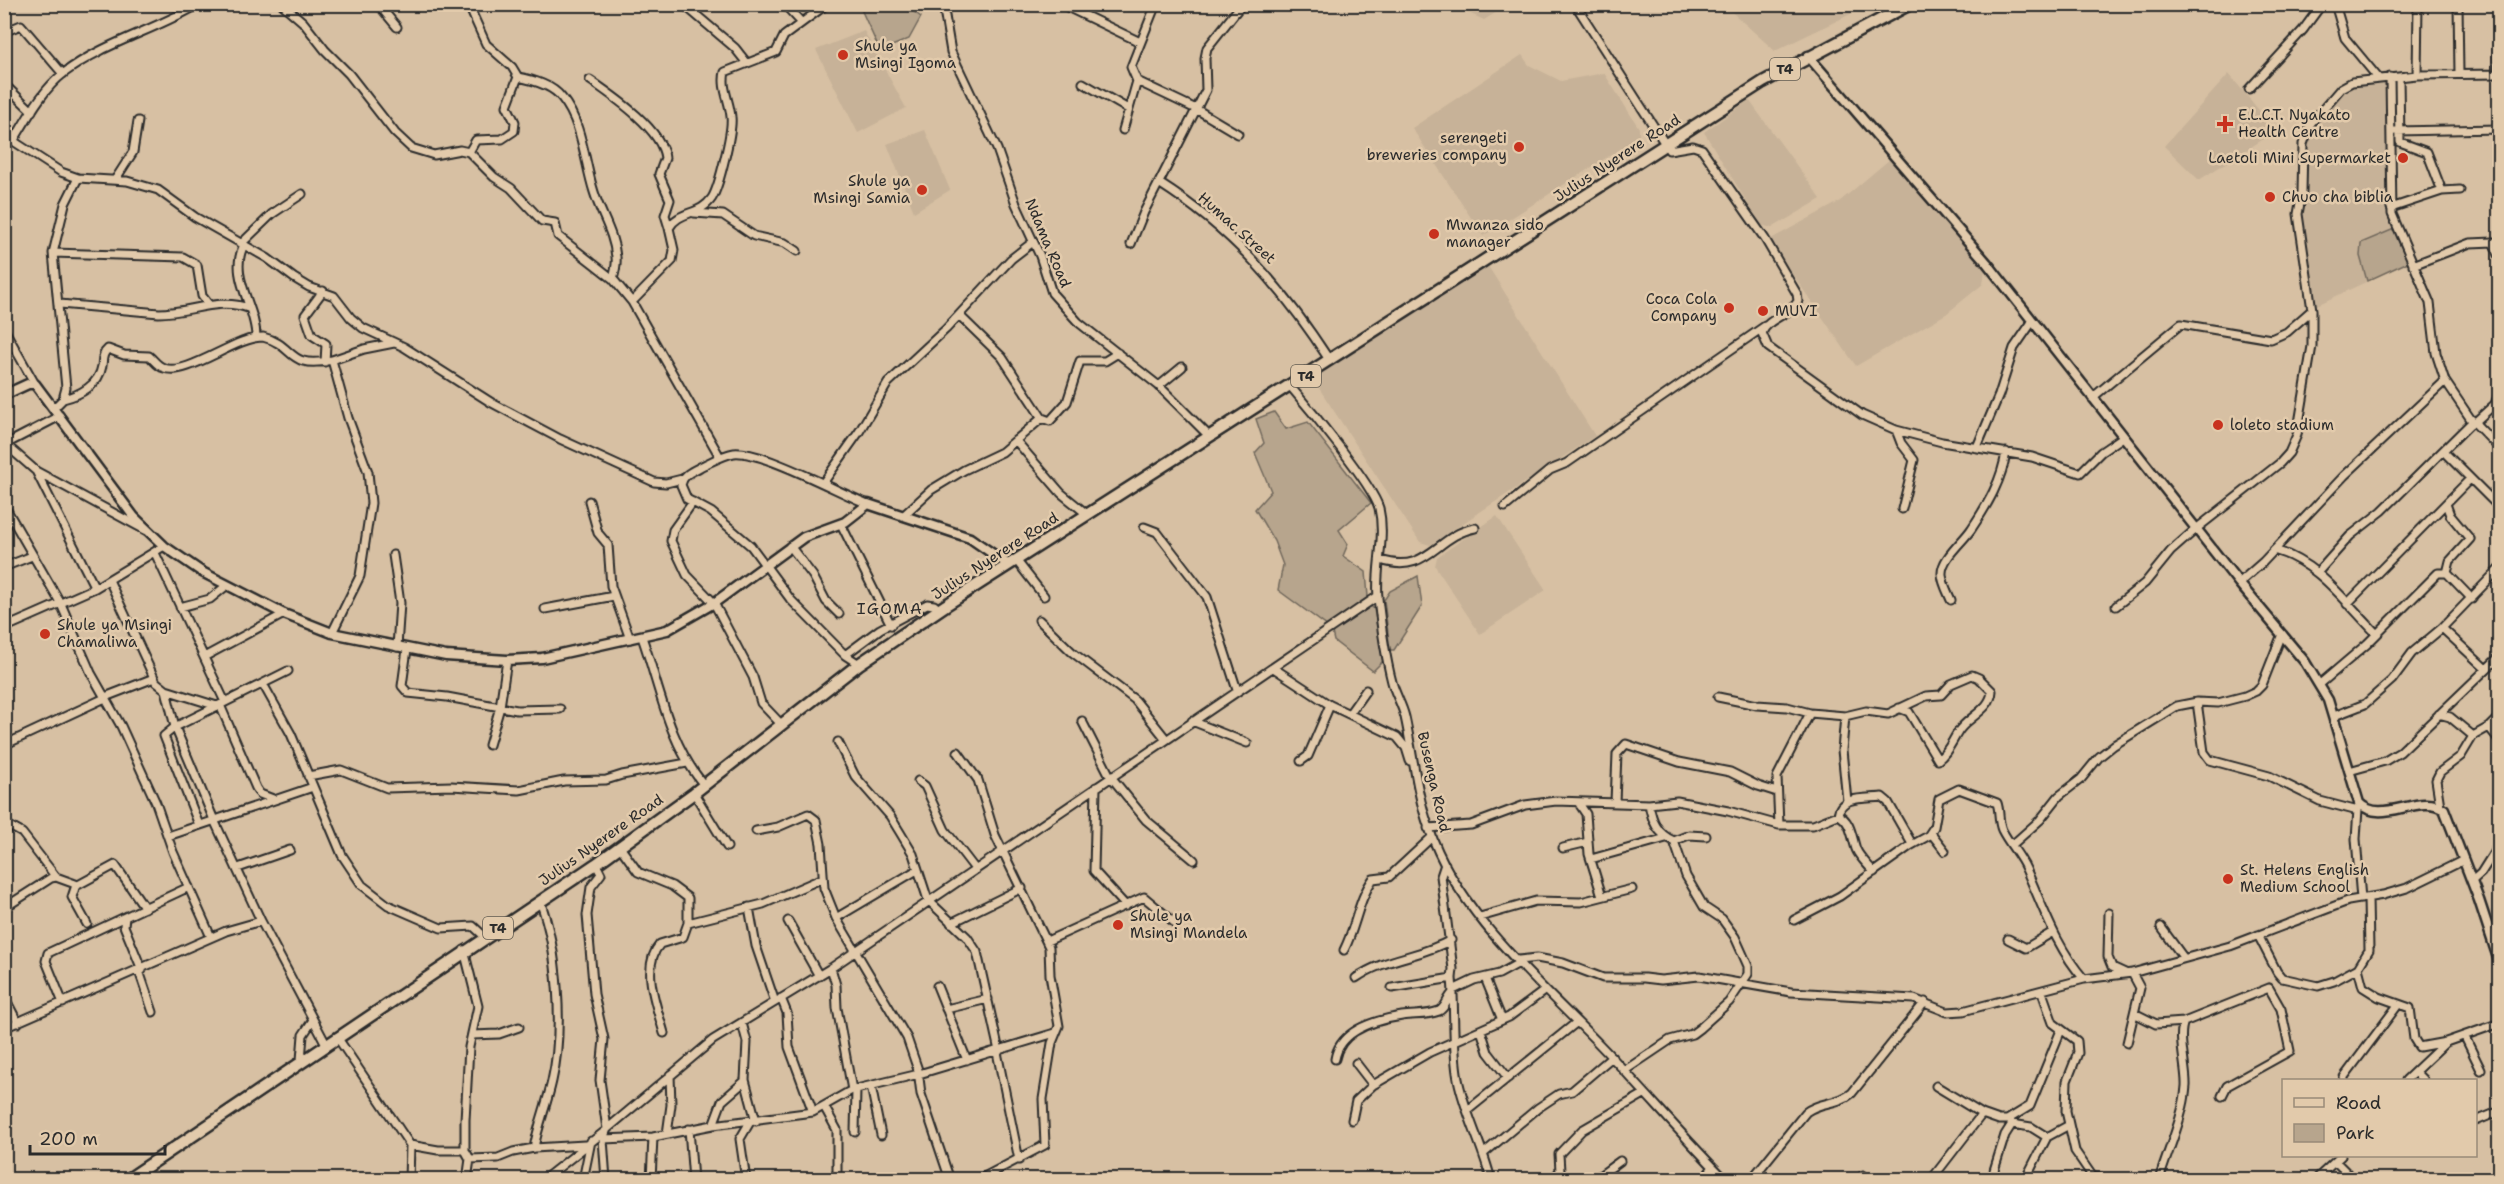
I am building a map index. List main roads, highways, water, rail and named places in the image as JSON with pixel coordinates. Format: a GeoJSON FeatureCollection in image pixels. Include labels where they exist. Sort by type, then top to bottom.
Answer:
{"type":"FeatureCollection","features":[{"type":"Feature","properties":{"kind":"highway","name":"Julius Nyerere Road"},"geometry":{"type":"LineString","coordinates":[[127,1179],[464,950],[597,864],[694,793],[859,663],[1665,145],[1808,56],[1910,4]]}},
{"type":"Feature","properties":{"kind":"main road"},"geometry":{"type":"LineString","coordinates":[[1808,56],[1987,263],[2320,684],[2334,716],[2359,807],[2374,812],[2431,803],[2440,806],[2446,813],[2472,880],[2499,964]]}},
{"type":"Feature","properties":{"kind":"main road"},"geometry":{"type":"LineString","coordinates":[[4,395],[28,384],[35,384],[55,407],[75,440],[147,531],[165,546],[226,586],[284,614],[332,633],[446,656],[507,660],[542,658],[667,630],[714,603],[762,565],[804,537],[841,524],[868,504],[905,514],[970,538],[1013,562]]}},
{"type":"Feature","properties":{"kind":"place","name":"Shule ya Msingi Igoma"},"geometry":{"type":"Point","coordinates":[843,55]}},
{"type":"Feature","properties":{"kind":"place","name":"E.L.C.T. Nyakato Health Centre"},"geometry":{"type":"Point","coordinates":[2225,124]}},
{"type":"Feature","properties":{"kind":"place","name":"serengeti breweries company"},"geometry":{"type":"Point","coordinates":[1519,147]}},
{"type":"Feature","properties":{"kind":"place","name":"Laetoli Mini Supermarket"},"geometry":{"type":"Point","coordinates":[2403,158]}},
{"type":"Feature","properties":{"kind":"place","name":"Shule ya Msingi Samia"},"geometry":{"type":"Point","coordinates":[922,190]}},
{"type":"Feature","properties":{"kind":"place","name":"Chuo cha biblia"},"geometry":{"type":"Point","coordinates":[2270,197]}},
{"type":"Feature","properties":{"kind":"place","name":"Mwanza sido manager"},"geometry":{"type":"Point","coordinates":[1434,234]}},
{"type":"Feature","properties":{"kind":"place","name":"Coca Cola Company"},"geometry":{"type":"Point","coordinates":[1729,308]}},
{"type":"Feature","properties":{"kind":"place","name":"MUVI"},"geometry":{"type":"Point","coordinates":[1763,311]}},
{"type":"Feature","properties":{"kind":"place","name":"loleto stadium"},"geometry":{"type":"Point","coordinates":[2218,425]}},
{"type":"Feature","properties":{"kind":"place","name":"Shule ya Msingi Chamaliwa"},"geometry":{"type":"Point","coordinates":[45,634]}},
{"type":"Feature","properties":{"kind":"place","name":"St. Helens English Medium School"},"geometry":{"type":"Point","coordinates":[2228,879]}},
{"type":"Feature","properties":{"kind":"place","name":"Shule ya Msingi Mandela"},"geometry":{"type":"Point","coordinates":[1118,925]}},
{"type":"Feature","properties":{"kind":"district","name":"IGOMA"},"geometry":{"type":"Point","coordinates":[890,608]}}]}
